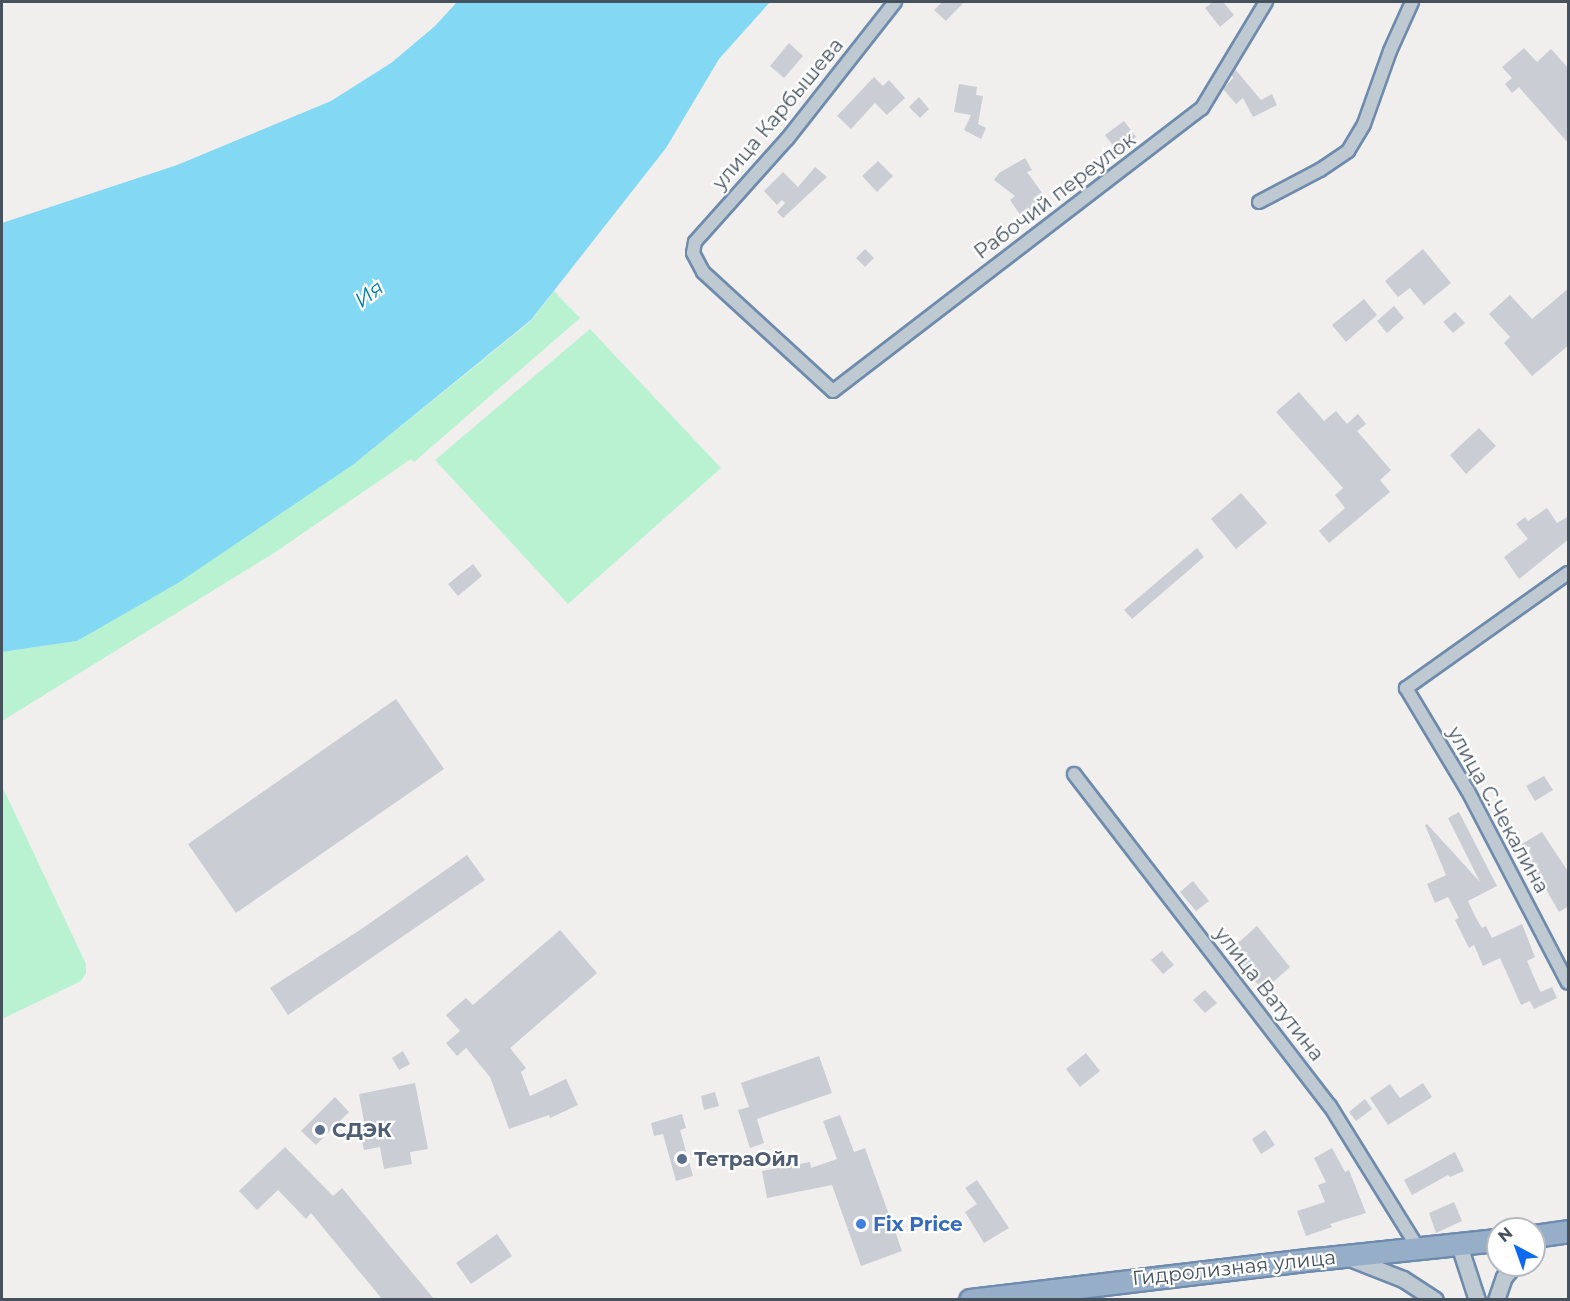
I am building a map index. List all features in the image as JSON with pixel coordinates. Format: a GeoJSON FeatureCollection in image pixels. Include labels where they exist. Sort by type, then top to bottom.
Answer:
{"type":"FeatureCollection","features":[{"type":"Feature","properties":{"kind":"highway","name":"Гидролизная улица"},"geometry":{"type":"LineString","coordinates":[[970,1299],[1016,1297],[1344,1256],[1486,1242]]}},
{"type":"Feature","properties":{"kind":"street","name":"улица Карбышева"},"geometry":{"type":"LineString","coordinates":[[833,391],[703,272],[693,253],[695,242],[787,139],[895,2]]}},
{"type":"Feature","properties":{"kind":"street","name":"Рабочий переулок"},"geometry":{"type":"LineString","coordinates":[[833,391],[1202,108],[1266,2]]}},
{"type":"Feature","properties":{"kind":"street"},"geometry":{"type":"LineString","coordinates":[[1259,202],[1320,170],[1348,151],[1364,124],[1390,51],[1412,2]]}},
{"type":"Feature","properties":{"kind":"street","name":"улица С.Чекалина"},"geometry":{"type":"LineString","coordinates":[[1569,573],[1406,688],[1468,791],[1569,983]]}},
{"type":"Feature","properties":{"kind":"street","name":"улица Ватутина"},"geometry":{"type":"LineString","coordinates":[[1074,774],[1330,1106],[1418,1248]]}},
{"type":"Feature","properties":{"kind":"street"},"geometry":{"type":"LineString","coordinates":[[1459,1245],[1477,1299]]}},
{"type":"Feature","properties":{"kind":"street"},"geometry":{"type":"LineString","coordinates":[[1344,1256],[1403,1279],[1435,1299]]}},
{"type":"Feature","properties":{"kind":"street"},"geometry":{"type":"LineString","coordinates":[[1496,1299],[1504,1277]]}},
{"type":"Feature","properties":{"kind":"green space"},"geometry":{"type":"Polygon","coordinates":[[[554,291],[580,318],[414,462],[411,459],[274,553],[2,721],[2,652],[77,641],[354,464],[531,321],[554,291]]]}},
{"type":"Feature","properties":{"kind":"green space"},"geometry":{"type":"Polygon","coordinates":[[[590,329],[721,468],[568,604],[435,460],[590,329]]]}},
{"type":"Feature","properties":{"kind":"green space"},"geometry":{"type":"Polygon","coordinates":[[[2,786],[86,964],[86,973],[81,981],[2,1019],[2,786]]]}},
{"type":"Feature","properties":{"kind":"water","name":"Ия"},"geometry":{"type":"Polygon","coordinates":[[[457,2],[770,2],[719,59],[666,148],[531,320],[354,464],[178,583],[77,641],[2,652],[2,223],[177,165],[331,101],[391,63],[435,26],[457,2]]]}},
{"type":"Feature","properties":{"kind":"building"},"geometry":{"type":"Polygon","coordinates":[[[942,2],[964,2],[946,21],[934,10],[942,2]]]}},
{"type":"Feature","properties":{"kind":"building"},"geometry":{"type":"Polygon","coordinates":[[[1213,2],[1223,2],[1234,15],[1220,27],[1205,8],[1213,2]]]}},
{"type":"Feature","properties":{"kind":"building"},"geometry":{"type":"Polygon","coordinates":[[[789,43],[803,56],[784,78],[770,66],[789,43]]]}},
{"type":"Feature","properties":{"kind":"building"},"geometry":{"type":"Polygon","coordinates":[[[1524,48],[1537,62],[1551,49],[1569,69],[1569,144],[1519,87],[1512,93],[1505,84],[1512,78],[1502,67],[1524,48]]]}},
{"type":"Feature","properties":{"kind":"building"},"geometry":{"type":"Polygon","coordinates":[[[1235,69],[1261,100],[1272,94],[1277,105],[1253,117],[1243,98],[1236,104],[1223,89],[1233,78],[1235,69]]]}},
{"type":"Feature","properties":{"kind":"building"},"geometry":{"type":"Polygon","coordinates":[[[874,77],[883,86],[889,80],[905,98],[887,115],[875,103],[851,129],[837,116],[874,77]]]}},
{"type":"Feature","properties":{"kind":"building"},"geometry":{"type":"Polygon","coordinates":[[[959,84],[977,87],[976,95],[983,96],[978,124],[986,128],[981,139],[964,130],[971,115],[954,112],[959,84]]]}},
{"type":"Feature","properties":{"kind":"building"},"geometry":{"type":"Polygon","coordinates":[[[919,97],[929,109],[920,118],[909,107],[919,97]]]}},
{"type":"Feature","properties":{"kind":"building"},"geometry":{"type":"Polygon","coordinates":[[[1124,121],[1136,137],[1117,151],[1105,135],[1124,121]]]}},
{"type":"Feature","properties":{"kind":"building"},"geometry":{"type":"Polygon","coordinates":[[[1025,158],[1032,170],[1027,172],[1048,201],[1023,219],[1010,200],[1015,196],[994,180],[999,173],[1025,158]]]}},
{"type":"Feature","properties":{"kind":"building"},"geometry":{"type":"Polygon","coordinates":[[[878,161],[893,176],[877,192],[862,176],[878,161]]]}},
{"type":"Feature","properties":{"kind":"building"},"geometry":{"type":"Polygon","coordinates":[[[815,167],[827,177],[783,218],[777,212],[785,203],[782,200],[777,205],[764,191],[783,172],[798,187],[815,167]]]}},
{"type":"Feature","properties":{"kind":"building"},"geometry":{"type":"Polygon","coordinates":[[[865,249],[874,258],[865,267],[856,258],[865,249]]]}},
{"type":"Feature","properties":{"kind":"building"},"geometry":{"type":"Polygon","coordinates":[[[1423,249],[1451,283],[1424,305],[1410,288],[1398,297],[1385,281],[1423,249]]]}},
{"type":"Feature","properties":{"kind":"building"},"geometry":{"type":"Polygon","coordinates":[[[1569,288],[1569,345],[1532,376],[1504,343],[1510,337],[1489,314],[1510,295],[1532,319],[1569,288]]]}},
{"type":"Feature","properties":{"kind":"building"},"geometry":{"type":"Polygon","coordinates":[[[1364,299],[1377,315],[1346,342],[1332,325],[1364,299]]]}},
{"type":"Feature","properties":{"kind":"building"},"geometry":{"type":"Polygon","coordinates":[[[1394,306],[1404,318],[1387,333],[1377,321],[1394,306]]]}},
{"type":"Feature","properties":{"kind":"building"},"geometry":{"type":"Polygon","coordinates":[[[1455,312],[1465,323],[1453,333],[1443,322],[1455,312]]]}},
{"type":"Feature","properties":{"kind":"building"},"geometry":{"type":"Polygon","coordinates":[[[1299,392],[1324,421],[1336,411],[1347,424],[1358,414],[1366,424],[1357,431],[1391,470],[1380,480],[1390,492],[1329,543],[1319,531],[1345,508],[1335,495],[1343,488],[1276,412],[1299,392]]]}},
{"type":"Feature","properties":{"kind":"building"},"geometry":{"type":"Polygon","coordinates":[[[1479,428],[1496,446],[1466,474],[1450,455],[1479,428]]]}},
{"type":"Feature","properties":{"kind":"building"},"geometry":{"type":"Polygon","coordinates":[[[1241,493],[1267,523],[1236,549],[1211,519],[1241,493]]]}},
{"type":"Feature","properties":{"kind":"building"},"geometry":{"type":"Polygon","coordinates":[[[1547,508],[1557,523],[1569,516],[1569,539],[1519,579],[1504,557],[1528,539],[1516,524],[1525,517],[1528,521],[1547,508]]]}},
{"type":"Feature","properties":{"kind":"building"},"geometry":{"type":"Polygon","coordinates":[[[1197,548],[1204,557],[1132,619],[1124,610],[1197,548]]]}},
{"type":"Feature","properties":{"kind":"building"},"geometry":{"type":"Polygon","coordinates":[[[473,564],[482,576],[458,596],[448,584],[473,564]]]}},
{"type":"Feature","properties":{"kind":"building"},"geometry":{"type":"Polygon","coordinates":[[[396,699],[444,769],[236,913],[188,844],[396,699]]]}},
{"type":"Feature","properties":{"kind":"building"},"geometry":{"type":"Polygon","coordinates":[[[1544,776],[1553,790],[1535,801],[1526,786],[1544,776]]]}},
{"type":"Feature","properties":{"kind":"building"},"geometry":{"type":"Polygon","coordinates":[[[1459,812],[1497,886],[1468,901],[1476,918],[1482,928],[1486,926],[1492,938],[1522,924],[1535,957],[1527,961],[1539,989],[1541,992],[1552,987],[1557,998],[1534,1009],[1530,1001],[1521,1005],[1500,958],[1483,966],[1474,945],[1469,948],[1455,920],[1459,918],[1448,897],[1435,903],[1427,884],[1446,875],[1425,825],[1427,824],[1480,882],[1448,818],[1459,812]]]}},
{"type":"Feature","properties":{"kind":"building"},"geometry":{"type":"Polygon","coordinates":[[[1542,832],[1569,873],[1569,906],[1559,912],[1520,845],[1542,832]]]}},
{"type":"Feature","properties":{"kind":"building"},"geometry":{"type":"Polygon","coordinates":[[[467,855],[485,880],[288,1015],[270,988],[363,928],[467,855]]]}},
{"type":"Feature","properties":{"kind":"building"},"geometry":{"type":"Polygon","coordinates":[[[1193,881],[1209,901],[1196,911],[1180,892],[1193,881]]]}},
{"type":"Feature","properties":{"kind":"building"},"geometry":{"type":"Polygon","coordinates":[[[1257,926],[1290,967],[1263,991],[1230,950],[1257,926]]]}},
{"type":"Feature","properties":{"kind":"building"},"geometry":{"type":"Polygon","coordinates":[[[560,930],[597,973],[510,1048],[526,1068],[521,1072],[530,1096],[566,1079],[578,1105],[550,1118],[549,1115],[509,1129],[490,1077],[466,1048],[457,1056],[446,1043],[460,1031],[446,1015],[466,998],[473,1005],[560,930]]]}},
{"type":"Feature","properties":{"kind":"building"},"geometry":{"type":"Polygon","coordinates":[[[1162,951],[1174,965],[1163,974],[1151,960],[1162,951]]]}},
{"type":"Feature","properties":{"kind":"building"},"geometry":{"type":"Polygon","coordinates":[[[1205,990],[1217,1003],[1205,1013],[1193,1000],[1205,990]]]}},
{"type":"Feature","properties":{"kind":"building"},"geometry":{"type":"Polygon","coordinates":[[[403,1051],[410,1064],[399,1070],[392,1058],[403,1051]]]}},
{"type":"Feature","properties":{"kind":"building"},"geometry":{"type":"Polygon","coordinates":[[[1086,1053],[1100,1071],[1080,1087],[1066,1069],[1086,1053]]]}},
{"type":"Feature","properties":{"kind":"building"},"geometry":{"type":"Polygon","coordinates":[[[819,1056],[832,1093],[757,1119],[764,1143],[750,1148],[738,1110],[749,1107],[741,1083],[819,1056]]]}},
{"type":"Feature","properties":{"kind":"building"},"geometry":{"type":"Polygon","coordinates":[[[415,1083],[428,1149],[410,1152],[412,1164],[384,1169],[380,1147],[364,1150],[358,1121],[365,1127],[359,1094],[415,1083]]]}},
{"type":"Feature","properties":{"kind":"building"},"geometry":{"type":"Polygon","coordinates":[[[1423,1083],[1432,1097],[1388,1125],[1370,1098],[1390,1084],[1400,1098],[1423,1083]]]}},
{"type":"Feature","properties":{"kind":"building"},"geometry":{"type":"Polygon","coordinates":[[[715,1092],[719,1106],[704,1110],[701,1096],[715,1092]]]}},
{"type":"Feature","properties":{"kind":"building"},"geometry":{"type":"Polygon","coordinates":[[[335,1097],[349,1112],[316,1145],[301,1131],[335,1097]]]}},
{"type":"Feature","properties":{"kind":"building"},"geometry":{"type":"Polygon","coordinates":[[[1365,1099],[1372,1109],[1356,1121],[1349,1112],[1365,1099]]]}},
{"type":"Feature","properties":{"kind":"building"},"geometry":{"type":"Polygon","coordinates":[[[682,1114],[686,1128],[680,1130],[693,1176],[676,1181],[663,1134],[654,1136],[651,1123],[682,1114]]]}},
{"type":"Feature","properties":{"kind":"building"},"geometry":{"type":"Polygon","coordinates":[[[840,1115],[854,1152],[865,1148],[902,1251],[861,1266],[832,1185],[767,1198],[762,1171],[810,1162],[811,1168],[837,1159],[823,1121],[840,1115]]]}},
{"type":"Feature","properties":{"kind":"building"},"geometry":{"type":"Polygon","coordinates":[[[1265,1130],[1275,1145],[1261,1154],[1252,1139],[1265,1130]]]}},
{"type":"Feature","properties":{"kind":"building"},"geometry":{"type":"Polygon","coordinates":[[[285,1147],[333,1196],[342,1188],[434,1299],[382,1299],[311,1213],[306,1219],[278,1190],[257,1210],[239,1191],[285,1147]]]}},
{"type":"Feature","properties":{"kind":"building"},"geometry":{"type":"Polygon","coordinates":[[[1332,1148],[1345,1172],[1349,1170],[1366,1213],[1330,1224],[1332,1227],[1306,1236],[1297,1211],[1325,1202],[1318,1185],[1326,1182],[1314,1158],[1332,1148]]]}},
{"type":"Feature","properties":{"kind":"building"},"geometry":{"type":"Polygon","coordinates":[[[1455,1152],[1464,1171],[1450,1177],[1448,1175],[1412,1195],[1404,1180],[1455,1152]]]}},
{"type":"Feature","properties":{"kind":"building"},"geometry":{"type":"Polygon","coordinates":[[[977,1180],[1009,1228],[984,1243],[965,1212],[977,1204],[965,1188],[977,1180]]]}},
{"type":"Feature","properties":{"kind":"building"},"geometry":{"type":"Polygon","coordinates":[[[1454,1202],[1462,1221],[1436,1233],[1429,1213],[1454,1202]]]}},
{"type":"Feature","properties":{"kind":"building"},"geometry":{"type":"Polygon","coordinates":[[[497,1234],[512,1256],[471,1284],[456,1263],[497,1234]]]}},
{"type":"Feature","properties":{"kind":"place","name":"СДЭК"},"geometry":{"type":"Point","coordinates":[320,1130]}},
{"type":"Feature","properties":{"kind":"place","name":"ТетраОйл"},"geometry":{"type":"Point","coordinates":[682,1159]}},
{"type":"Feature","properties":{"kind":"place","name":"Fix Price"},"geometry":{"type":"Point","coordinates":[861,1224]}}]}
